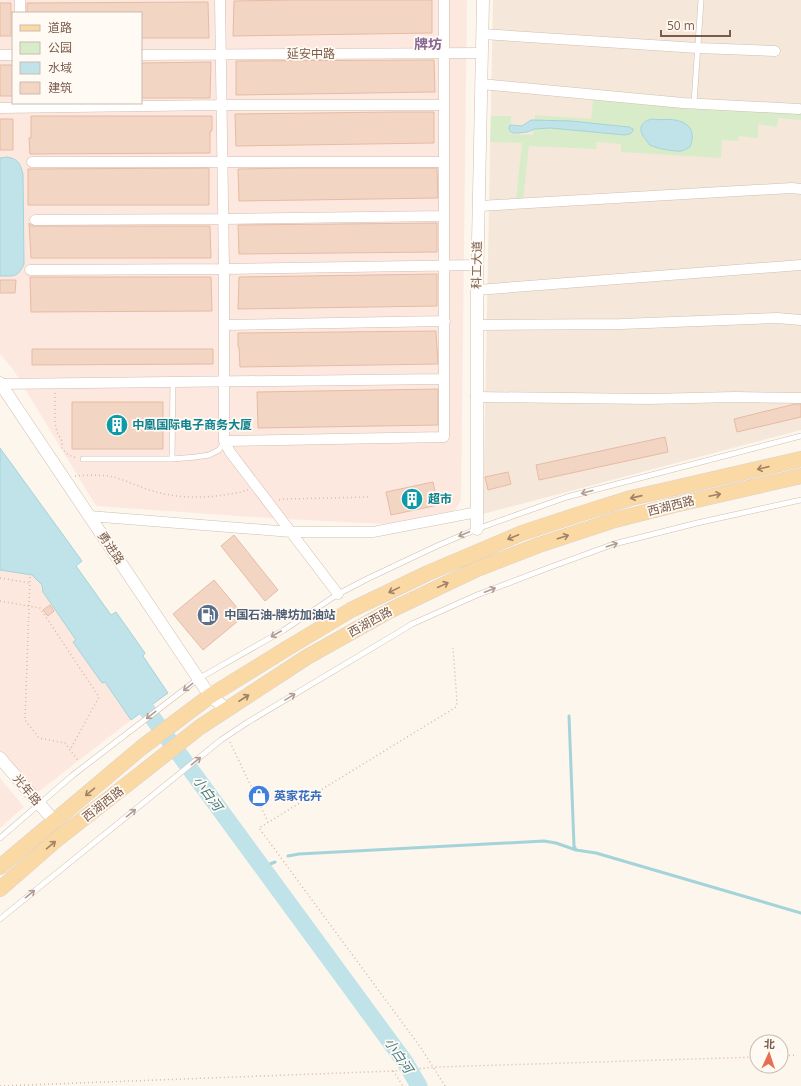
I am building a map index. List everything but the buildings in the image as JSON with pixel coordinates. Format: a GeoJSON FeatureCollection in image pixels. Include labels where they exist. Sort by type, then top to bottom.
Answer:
{"type":"FeatureCollection","features":[{"type":"Feature","properties":{"kind":"main road","name":"西湖西路"},"geometry":{"type":"LineString","coordinates":[[0,867],[55,822],[140,748],[210,696],[351,610],[428,573],[522,533],[631,498],[801,459]]}},
{"type":"Feature","properties":{"kind":"main road","name":"西湖西路"},"geometry":{"type":"LineString","coordinates":[[0,888],[55,841],[200,727],[307,657],[389,610],[484,566],[539,545],[615,520],[801,476]]}},
{"type":"Feature","properties":{"kind":"street"},"geometry":{"type":"LineString","coordinates":[[20,0],[20,12]]}},
{"type":"Feature","properties":{"kind":"street"},"geometry":{"type":"LineString","coordinates":[[220,0],[224,219],[224,441],[230,452],[338,594]]}},
{"type":"Feature","properties":{"kind":"street"},"geometry":{"type":"LineString","coordinates":[[224,441],[444,437],[444,0]]}},
{"type":"Feature","properties":{"kind":"street","name":"科工大道"},"geometry":{"type":"LineString","coordinates":[[477,529],[477,290],[483,0]]}},
{"type":"Feature","properties":{"kind":"street"},"geometry":{"type":"LineString","coordinates":[[482,34],[698,48],[775,51]]}},
{"type":"Feature","properties":{"kind":"street","name":"延安中路"},"geometry":{"type":"LineString","coordinates":[[142,55],[482,53]]}},
{"type":"Feature","properties":{"kind":"street"},"geometry":{"type":"LineString","coordinates":[[0,54],[12,54]]}},
{"type":"Feature","properties":{"kind":"street"},"geometry":{"type":"LineString","coordinates":[[481,84],[694,104],[799,109]]}},
{"type":"Feature","properties":{"kind":"street"},"geometry":{"type":"LineString","coordinates":[[0,108],[222,105],[444,105]]}},
{"type":"Feature","properties":{"kind":"street"},"geometry":{"type":"LineString","coordinates":[[32,162],[444,162]]}},
{"type":"Feature","properties":{"kind":"street"},"geometry":{"type":"LineString","coordinates":[[478,206],[792,188],[801,189]]}},
{"type":"Feature","properties":{"kind":"street"},"geometry":{"type":"LineString","coordinates":[[35,220],[444,216]]}},
{"type":"Feature","properties":{"kind":"street"},"geometry":{"type":"LineString","coordinates":[[477,290],[801,264]]}},
{"type":"Feature","properties":{"kind":"street"},"geometry":{"type":"LineString","coordinates":[[30,270],[478,265]]}},
{"type":"Feature","properties":{"kind":"street"},"geometry":{"type":"LineString","coordinates":[[477,324],[621,324],[777,318],[801,320]]}},
{"type":"Feature","properties":{"kind":"street"},"geometry":{"type":"LineString","coordinates":[[224,325],[445,321]]}},
{"type":"Feature","properties":{"kind":"street"},"geometry":{"type":"LineString","coordinates":[[1,384],[444,378]]}},
{"type":"Feature","properties":{"kind":"street","name":"勇进路"},"geometry":{"type":"LineString","coordinates":[[1,384],[198,679],[210,696],[227,709]]}},
{"type":"Feature","properties":{"kind":"street"},"geometry":{"type":"LineString","coordinates":[[476,397],[649,399],[736,397],[801,398]]}},
{"type":"Feature","properties":{"kind":"street"},"geometry":{"type":"LineString","coordinates":[[89,516],[291,532],[373,532],[472,513]]}},
{"type":"Feature","properties":{"kind":"street","name":"光年路"},"geometry":{"type":"LineString","coordinates":[[0,758],[55,822]]}},
{"type":"Feature","properties":{"kind":"lane"},"geometry":{"type":"LineString","coordinates":[[694,104],[701,0]]}},
{"type":"Feature","properties":{"kind":"lane"},"geometry":{"type":"LineString","coordinates":[[172,459],[173,382]]}},
{"type":"Feature","properties":{"kind":"lane"},"geometry":{"type":"LineString","coordinates":[[0,838],[73,775],[198,679],[284,630],[338,594],[369,578],[477,529],[573,496],[801,436]]}},
{"type":"Feature","properties":{"kind":"lane"},"geometry":{"type":"LineString","coordinates":[[83,459],[172,459],[209,456],[218,450],[224,441]]}},
{"type":"Feature","properties":{"kind":"lane"},"geometry":{"type":"LineString","coordinates":[[0,919],[221,740],[248,722],[412,624],[477,595],[614,544],[697,522],[801,500]]}},
{"type":"Feature","properties":{"kind":"path"},"geometry":{"type":"LineString","coordinates":[[55,384],[55,423],[57,432],[62,441],[62,448],[71,456],[83,459]]}},
{"type":"Feature","properties":{"kind":"path"},"geometry":{"type":"LineString","coordinates":[[63,477],[86,475],[110,476],[157,492],[176,496],[213,496],[246,491],[257,487]]}},
{"type":"Feature","properties":{"kind":"path"},"geometry":{"type":"LineString","coordinates":[[270,504],[286,499],[369,497]]}},
{"type":"Feature","properties":{"kind":"path"},"geometry":{"type":"LineString","coordinates":[[30,577],[25,720],[39,738],[65,743],[84,767]]}},
{"type":"Feature","properties":{"kind":"path"},"geometry":{"type":"LineString","coordinates":[[0,578],[30,583]]}},
{"type":"Feature","properties":{"kind":"path"},"geometry":{"type":"LineString","coordinates":[[0,601],[40,608],[100,697],[70,750]]}},
{"type":"Feature","properties":{"kind":"path"},"geometry":{"type":"LineString","coordinates":[[445,1086],[421,1048],[259,828],[456,707],[457,702],[453,648]]}},
{"type":"Feature","properties":{"kind":"path"},"geometry":{"type":"LineString","coordinates":[[227,736],[268,822]]}},
{"type":"Feature","properties":{"kind":"path"},"geometry":{"type":"LineString","coordinates":[[789,1055],[796,1055]]}},
{"type":"Feature","properties":{"kind":"path"},"geometry":{"type":"LineString","coordinates":[[0,1086],[393,1071],[432,1067],[749,1057]]}},
{"type":"Feature","properties":{"kind":"path"},"geometry":{"type":"LineString","coordinates":[[393,1071],[403,1086]]}},
{"type":"Feature","properties":{"kind":"shaded area"},"geometry":{"type":"Polygon","coordinates":[[[0,0],[467,0],[461,500],[456,509],[448,513],[383,524],[268,518],[96,506],[13,369],[0,354],[0,0]]]}},
{"type":"Feature","properties":{"kind":"shaded area"},"geometry":{"type":"Polygon","coordinates":[[[493,0],[801,0],[801,430],[483,514],[493,0]]]}},
{"type":"Feature","properties":{"kind":"shaded area"},"geometry":{"type":"Polygon","coordinates":[[[0,520],[131,720],[37,793],[0,750],[0,520]]]}},
{"type":"Feature","properties":{"kind":"shaded area"},"geometry":{"type":"Polygon","coordinates":[[[0,778],[24,807],[0,828],[0,778]]]}},
{"type":"Feature","properties":{"kind":"green space"},"geometry":{"type":"Polygon","coordinates":[[[593,100],[801,113],[801,120],[778,118],[777,127],[758,124],[758,138],[739,136],[738,141],[722,140],[721,158],[621,152],[621,144],[597,142],[596,149],[529,146],[523,200],[516,199],[522,143],[490,142],[491,116],[511,116],[510,134],[533,135],[535,115],[591,119],[593,100]]]}},
{"type":"Feature","properties":{"kind":"water"},"geometry":{"type":"Polygon","coordinates":[[[652,119],[671,119],[688,125],[692,132],[692,142],[690,147],[683,151],[678,151],[649,145],[643,137],[641,127],[644,122],[652,119]]]}},
{"type":"Feature","properties":{"kind":"water"},"geometry":{"type":"Polygon","coordinates":[[[531,120],[571,121],[629,127],[633,129],[633,131],[630,134],[625,135],[550,128],[535,129],[518,133],[512,133],[510,131],[510,125],[522,126],[531,120]]]}},
{"type":"Feature","properties":{"kind":"water"},"geometry":{"type":"Polygon","coordinates":[[[7,157],[18,162],[23,174],[24,264],[20,272],[15,275],[0,276],[0,158],[7,157]]]}},
{"type":"Feature","properties":{"kind":"water"},"geometry":{"type":"Polygon","coordinates":[[[0,448],[82,561],[76,566],[111,615],[116,612],[145,653],[143,656],[168,693],[131,720],[105,682],[102,683],[73,642],[76,640],[43,592],[42,585],[32,575],[0,570],[0,448]]]}},
{"type":"Feature","properties":{"kind":"waterway","name":"小白河"},"geometry":{"type":"LineString","coordinates":[[133,691],[405,1062],[419,1086]]}},
{"type":"Feature","properties":{"kind":"waterway"},"geometry":{"type":"LineString","coordinates":[[569,716],[574,846],[576,850],[596,853],[801,913]]}},
{"type":"Feature","properties":{"kind":"waterway"},"geometry":{"type":"LineString","coordinates":[[288,856],[299,854],[544,841],[556,843],[576,850]]}},
{"type":"Feature","properties":{"kind":"waterway"},"geometry":{"type":"LineString","coordinates":[[263,867],[275,862]]}},
{"type":"Feature","properties":{"kind":"place","name":"中凰国际电子商务大厦"},"geometry":{"type":"Point","coordinates":[117,425]}},
{"type":"Feature","properties":{"kind":"place","name":"超市"},"geometry":{"type":"Point","coordinates":[412,499]}},
{"type":"Feature","properties":{"kind":"place","name":"中国石油-牌坊加油站"},"geometry":{"type":"Point","coordinates":[208,615]}},
{"type":"Feature","properties":{"kind":"place","name":"英家花卉"},"geometry":{"type":"Point","coordinates":[259,796]}},
{"type":"Feature","properties":{"kind":"district","name":"牌坊"},"geometry":{"type":"Point","coordinates":[428,44]}}]}
